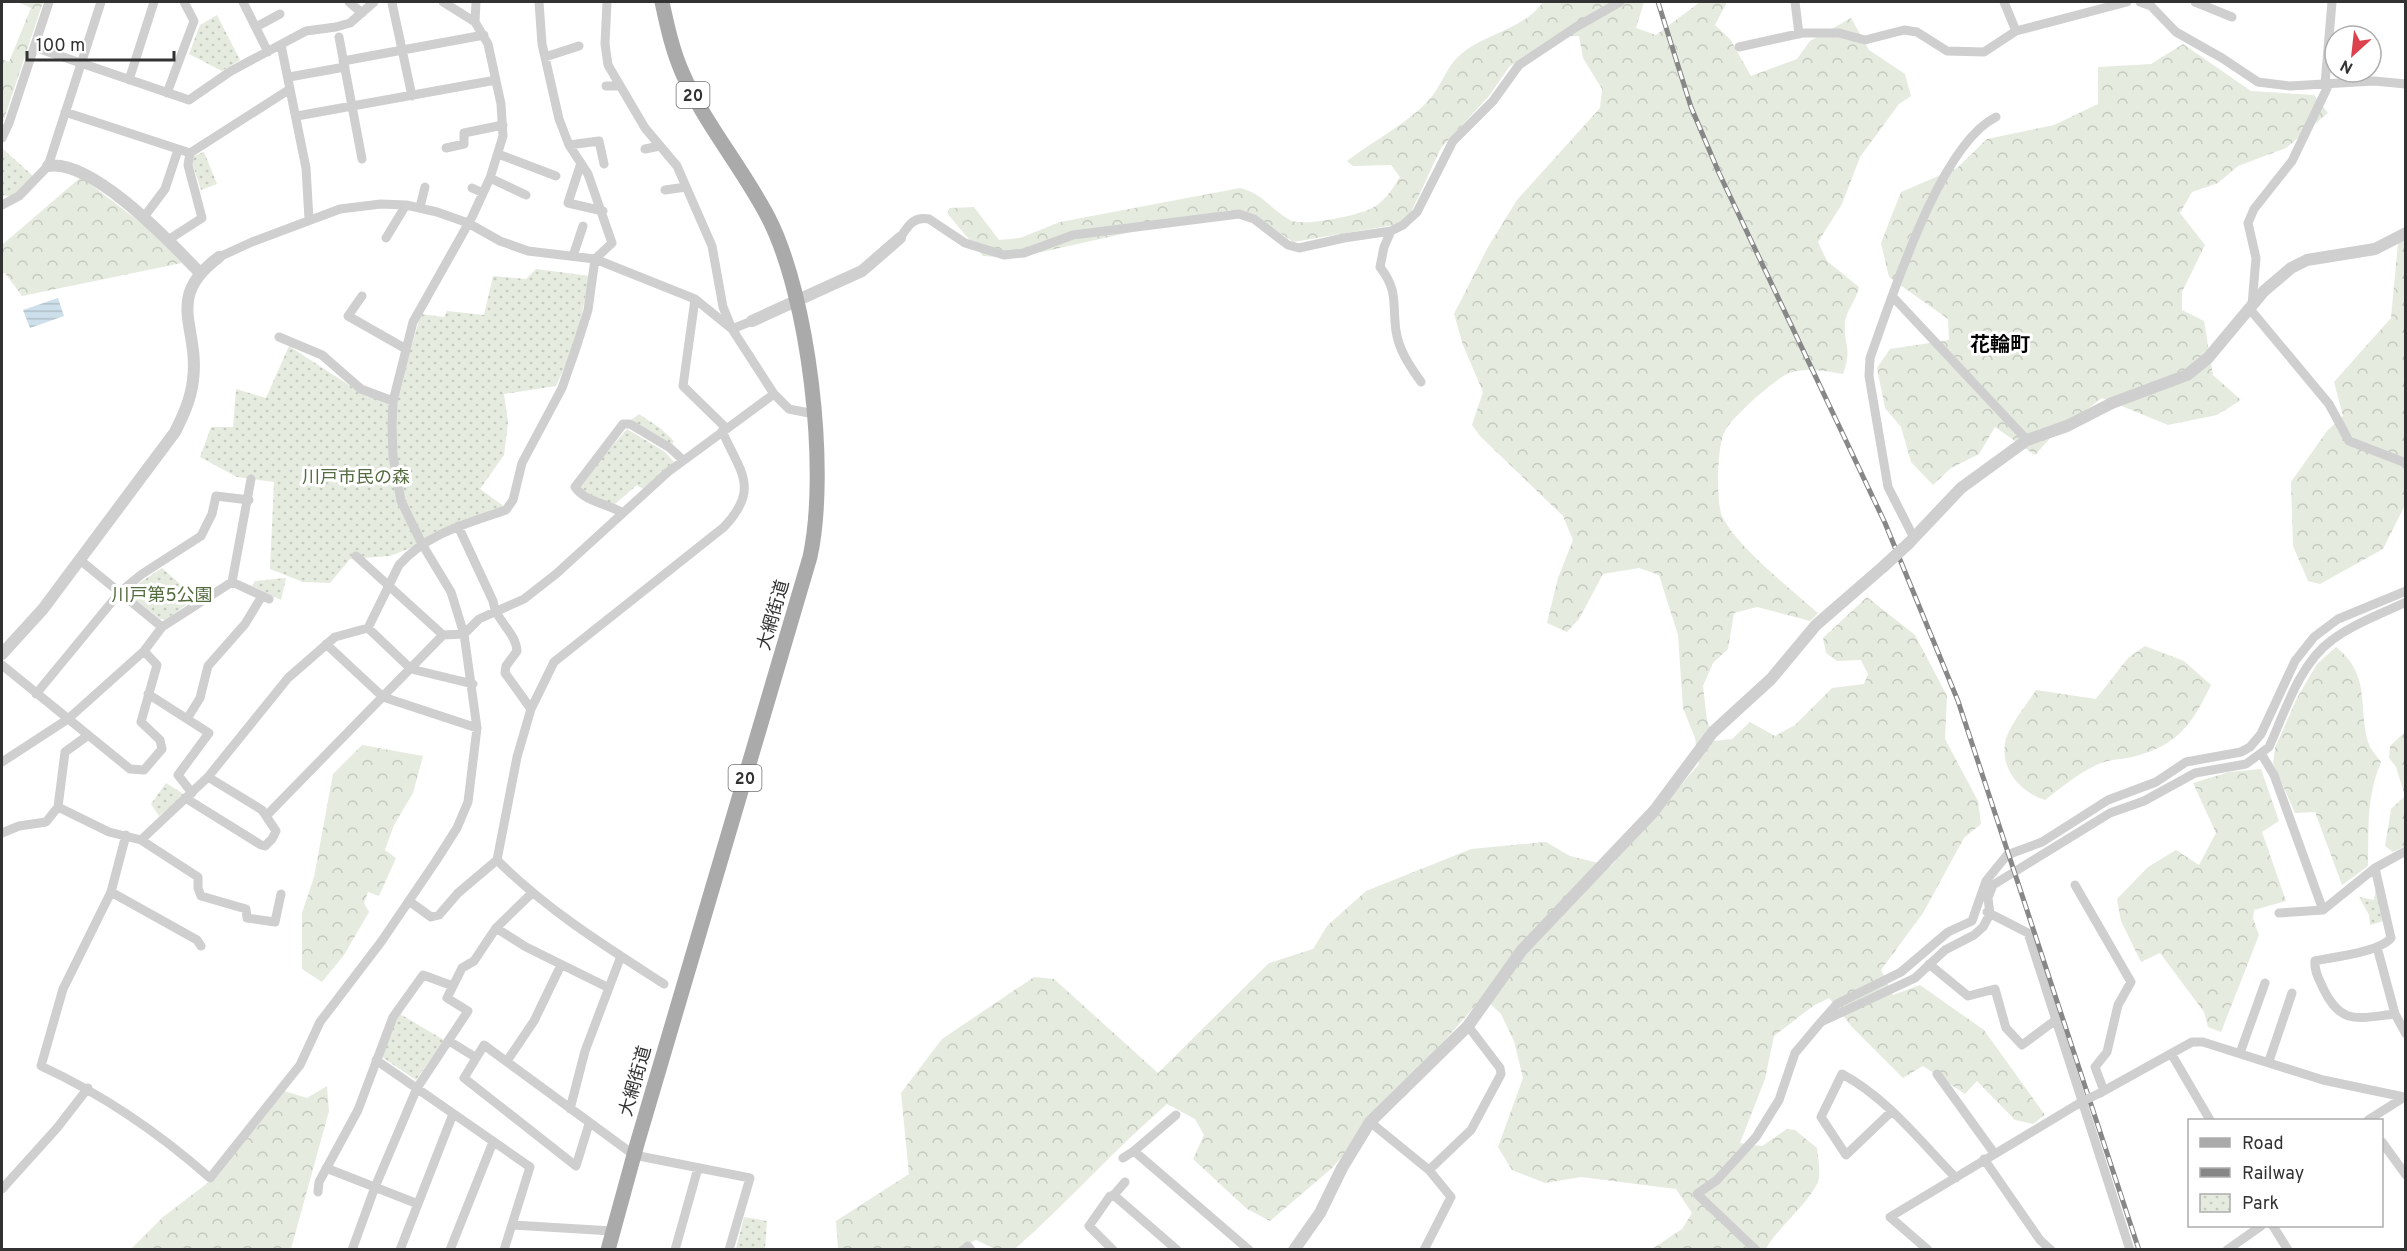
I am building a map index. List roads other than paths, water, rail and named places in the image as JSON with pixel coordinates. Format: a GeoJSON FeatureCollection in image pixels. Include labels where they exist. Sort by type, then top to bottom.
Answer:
{"type":"FeatureCollection","features":[{"type":"Feature","properties":{"kind":"main road","name":"大網街道"},"geometry":{"type":"LineString","coordinates":[[608,1250],[810,557],[818,511],[814,414],[796,299],[785,260],[768,218],[682,72],[670,40],[662,2]]}},
{"type":"Feature","properties":{"kind":"street"},"geometry":{"type":"LineString","coordinates":[[2,138],[49,2]]}},
{"type":"Feature","properties":{"kind":"street"},"geometry":{"type":"LineString","coordinates":[[2,206],[20,196],[48,165],[101,2]]}},
{"type":"Feature","properties":{"kind":"street"},"geometry":{"type":"LineString","coordinates":[[129,80],[154,2]]}},
{"type":"Feature","properties":{"kind":"street"},"geometry":{"type":"LineString","coordinates":[[167,93],[194,21],[184,2]]}},
{"type":"Feature","properties":{"kind":"street"},"geometry":{"type":"LineString","coordinates":[[243,2],[268,52]]}},
{"type":"Feature","properties":{"kind":"street"},"geometry":{"type":"LineString","coordinates":[[349,2],[362,13]]}},
{"type":"Feature","properties":{"kind":"street"},"geometry":{"type":"LineString","coordinates":[[34,47],[189,100],[231,70],[306,31],[350,23],[374,2]]}},
{"type":"Feature","properties":{"kind":"street"},"geometry":{"type":"LineString","coordinates":[[126,835],[111,892],[63,989],[41,1066],[88,1088],[166,1140],[210,1178],[300,1065],[320,1023],[409,901],[457,828],[468,802],[477,728],[473,684],[464,634],[451,592],[422,544],[400,501],[395,477],[393,401],[406,349],[419,308],[483,193],[498,154],[503,125],[496,80],[484,35],[475,22],[443,2]]}},
{"type":"Feature","properties":{"kind":"street"},"geometry":{"type":"LineString","coordinates":[[475,22],[476,2]]}},
{"type":"Feature","properties":{"kind":"street"},"geometry":{"type":"LineString","coordinates":[[141,840],[208,777],[288,678],[335,637],[368,627],[399,565],[422,544],[441,533],[506,510],[511,505],[522,463],[561,388],[577,345],[588,310],[595,259],[611,247],[612,243],[603,211],[588,174],[569,145],[559,119],[545,57],[539,2]]}},
{"type":"Feature","properties":{"kind":"street"},"geometry":{"type":"LineString","coordinates":[[607,2],[607,57],[619,86],[645,128],[677,166],[712,246],[723,307],[732,329],[774,394],[789,409],[814,414]]}},
{"type":"Feature","properties":{"kind":"street"},"geometry":{"type":"LineString","coordinates":[[732,329],[862,271],[900,238],[912,221],[922,218],[929,219],[965,243],[1004,255],[1024,253],[1073,235],[1239,214],[1254,219],[1288,245],[1299,248],[1391,231],[1403,225],[1417,212],[1445,152],[1461,132],[1493,101],[1519,65],[1576,27],[1620,2]]}},
{"type":"Feature","properties":{"kind":"street"},"geometry":{"type":"LineString","coordinates":[[1795,2],[1799,34]]}},
{"type":"Feature","properties":{"kind":"street"},"geometry":{"type":"LineString","coordinates":[[2004,2],[2016,31]]}},
{"type":"Feature","properties":{"kind":"street"},"geometry":{"type":"LineString","coordinates":[[1739,47],[1799,34],[1828,32],[1865,40],[1904,30],[1924,35],[1947,51],[1979,52],[2016,31],[2127,2]]}},
{"type":"Feature","properties":{"kind":"street"},"geometry":{"type":"LineString","coordinates":[[2140,2],[2154,4],[2176,32],[2258,82],[2290,86],[2327,84],[2292,161],[2254,209],[2248,223],[2256,258],[2250,307],[2329,404],[2349,441],[2406,463]]}},
{"type":"Feature","properties":{"kind":"street"},"geometry":{"type":"LineString","coordinates":[[2195,2],[2232,17]]}},
{"type":"Feature","properties":{"kind":"street"},"geometry":{"type":"LineString","coordinates":[[2331,24],[2332,2]]}},
{"type":"Feature","properties":{"kind":"street"},"geometry":{"type":"LineString","coordinates":[[392,3],[412,96]]}},
{"type":"Feature","properties":{"kind":"street"},"geometry":{"type":"LineString","coordinates":[[256,27],[280,14]]}},
{"type":"Feature","properties":{"kind":"street"},"geometry":{"type":"LineString","coordinates":[[288,77],[402,50],[484,35]]}},
{"type":"Feature","properties":{"kind":"street"},"geometry":{"type":"LineString","coordinates":[[339,37],[362,159]]}},
{"type":"Feature","properties":{"kind":"street"},"geometry":{"type":"LineString","coordinates":[[281,45],[306,168],[309,219]]}},
{"type":"Feature","properties":{"kind":"street"},"geometry":{"type":"LineString","coordinates":[[545,57],[579,46]]}},
{"type":"Feature","properties":{"kind":"street"},"geometry":{"type":"LineString","coordinates":[[297,116],[496,80]]}},
{"type":"Feature","properties":{"kind":"street"},"geometry":{"type":"LineString","coordinates":[[2383,82],[2406,84]]}},
{"type":"Feature","properties":{"kind":"street"},"geometry":{"type":"LineString","coordinates":[[606,86],[619,86]]}},
{"type":"Feature","properties":{"kind":"street"},"geometry":{"type":"LineString","coordinates":[[65,112],[190,153],[291,89]]}},
{"type":"Feature","properties":{"kind":"street"},"geometry":{"type":"LineString","coordinates":[[1911,540],[1888,487],[1869,376],[1870,358],[1941,183],[1964,145],[1982,124],[1996,117]]}},
{"type":"Feature","properties":{"kind":"street"},"geometry":{"type":"LineString","coordinates":[[446,148],[464,144],[464,133],[503,125]]}},
{"type":"Feature","properties":{"kind":"street"},"geometry":{"type":"LineString","coordinates":[[569,145],[599,141],[604,164]]}},
{"type":"Feature","properties":{"kind":"street"},"geometry":{"type":"LineString","coordinates":[[645,149],[660,146]]}},
{"type":"Feature","properties":{"kind":"street"},"geometry":{"type":"LineString","coordinates":[[144,218],[165,189],[178,150]]}},
{"type":"Feature","properties":{"kind":"street"},"geometry":{"type":"LineString","coordinates":[[168,240],[202,218],[188,165],[190,153]]}},
{"type":"Feature","properties":{"kind":"street"},"geometry":{"type":"LineString","coordinates":[[498,154],[556,176]]}},
{"type":"Feature","properties":{"kind":"street"},"geometry":{"type":"LineString","coordinates":[[580,163],[568,203],[603,211]]}},
{"type":"Feature","properties":{"kind":"street"},"geometry":{"type":"LineString","coordinates":[[48,165],[65,165],[78,169],[144,218],[200,273]]}},
{"type":"Feature","properties":{"kind":"street"},"geometry":{"type":"LineString","coordinates":[[489,178],[526,195]]}},
{"type":"Feature","properties":{"kind":"street"},"geometry":{"type":"LineString","coordinates":[[420,207],[425,187]]}},
{"type":"Feature","properties":{"kind":"street"},"geometry":{"type":"LineString","coordinates":[[664,190],[686,187]]}},
{"type":"Feature","properties":{"kind":"street"},"geometry":{"type":"LineString","coordinates":[[472,188],[483,193]]}},
{"type":"Feature","properties":{"kind":"street"},"geometry":{"type":"LineString","coordinates":[[2,654],[43,609],[165,448],[186,407],[194,369],[187,305],[190,289],[200,273],[219,257],[309,219],[362,205],[406,205],[420,207],[468,223],[516,247],[540,254],[595,259],[695,299],[732,329]]}},
{"type":"Feature","properties":{"kind":"street"},"geometry":{"type":"LineString","coordinates":[[386,238],[406,205]]}},
{"type":"Feature","properties":{"kind":"street"},"geometry":{"type":"LineString","coordinates":[[573,256],[583,226]]}},
{"type":"Feature","properties":{"kind":"street"},"geometry":{"type":"LineString","coordinates":[[1391,231],[1384,247],[1380,267],[1388,278],[1396,302],[1396,330],[1402,354],[1421,382]]}},
{"type":"Feature","properties":{"kind":"street"},"geometry":{"type":"LineString","coordinates":[[1294,1250],[1320,1213],[1342,1168],[1370,1122],[1468,1026],[1522,950],[1654,811],[1713,732],[1771,679],[1816,625],[1884,566],[1961,488],[2027,440],[2067,426],[2112,403],[2187,375],[2208,358],[2250,307],[2280,276],[2299,262],[2375,249],[2406,233]]}},
{"type":"Feature","properties":{"kind":"street"},"geometry":{"type":"LineString","coordinates":[[362,296],[348,316],[406,349]]}},
{"type":"Feature","properties":{"kind":"street"},"geometry":{"type":"LineString","coordinates":[[1893,297],[2027,440]]}},
{"type":"Feature","properties":{"kind":"street"},"geometry":{"type":"LineString","coordinates":[[409,901],[431,917],[439,915],[458,893],[496,860],[517,756],[531,709],[554,662],[724,527],[736,514],[744,500],[746,485],[724,430],[683,386],[695,299]]}},
{"type":"Feature","properties":{"kind":"street"},"geometry":{"type":"LineString","coordinates":[[279,337],[322,355],[361,389],[393,401]]}},
{"type":"Feature","properties":{"kind":"street"},"geometry":{"type":"LineString","coordinates":[[267,814],[443,635],[464,634],[479,619],[524,599],[556,574],[683,460],[774,394]]}},
{"type":"Feature","properties":{"kind":"street"},"geometry":{"type":"LineString","coordinates":[[623,513],[612,506],[598,503],[575,487],[623,424],[630,424],[660,442],[683,460]]}},
{"type":"Feature","properties":{"kind":"street"},"geometry":{"type":"LineString","coordinates":[[2,762],[68,719],[144,651],[162,627],[232,582],[249,500],[251,479]]}},
{"type":"Feature","properties":{"kind":"street"},"geometry":{"type":"LineString","coordinates":[[36,694],[120,592],[142,574],[201,536],[212,514],[216,496],[249,500]]}},
{"type":"Feature","properties":{"kind":"street"},"geometry":{"type":"LineString","coordinates":[[459,526],[493,601],[494,612],[517,643],[517,651],[506,666],[506,673],[531,709]]}},
{"type":"Feature","properties":{"kind":"street"},"geometry":{"type":"LineString","coordinates":[[356,556],[443,635]]}},
{"type":"Feature","properties":{"kind":"street"},"geometry":{"type":"LineString","coordinates":[[80,560],[162,627]]}},
{"type":"Feature","properties":{"kind":"street"},"geometry":{"type":"LineString","coordinates":[[187,719],[200,698],[208,666],[266,598],[232,582]]}},
{"type":"Feature","properties":{"kind":"street"},"geometry":{"type":"LineString","coordinates":[[1756,1250],[1697,1194],[1717,1180],[1756,1137],[1779,1100],[1796,1053],[1837,1004],[1901,972],[1948,932],[1972,921],[1986,881],[2007,855],[2042,842],[2108,800],[2156,782],[2186,762],[2241,752],[2250,747],[2261,734],[2295,661],[2314,637],[2338,619],[2406,591]]}},
{"type":"Feature","properties":{"kind":"street"},"geometry":{"type":"LineString","coordinates":[[1821,1022],[1915,978],[1945,950],[1974,935],[1983,927],[1990,914],[1988,898],[1993,885],[2110,813],[2144,801],[2195,773],[2246,764],[2262,755],[2269,747],[2305,671],[2317,654],[2344,632],[2406,602]]}},
{"type":"Feature","properties":{"kind":"street"},"geometry":{"type":"LineString","coordinates":[[368,627],[411,669],[473,684]]}},
{"type":"Feature","properties":{"kind":"street"},"geometry":{"type":"LineString","coordinates":[[326,644],[383,697],[477,728]]}},
{"type":"Feature","properties":{"kind":"street"},"geometry":{"type":"LineString","coordinates":[[2,665],[130,769],[144,770],[162,749],[160,741],[141,722],[157,665],[144,651]]}},
{"type":"Feature","properties":{"kind":"street"},"geometry":{"type":"LineString","coordinates":[[148,694],[209,733],[178,775],[189,796],[265,846],[276,831],[267,814],[208,777]]}},
{"type":"Feature","properties":{"kind":"street"},"geometry":{"type":"LineString","coordinates":[[2,833],[19,826],[46,822],[58,807],[65,752],[87,736]]}},
{"type":"Feature","properties":{"kind":"street"},"geometry":{"type":"LineString","coordinates":[[2262,755],[2274,774],[2324,910]]}},
{"type":"Feature","properties":{"kind":"street"},"geometry":{"type":"LineString","coordinates":[[58,807],[109,832],[141,840],[198,877],[201,896],[246,909],[247,918],[275,922],[281,894]]}},
{"type":"Feature","properties":{"kind":"street"},"geometry":{"type":"LineString","coordinates":[[2279,913],[2324,910],[2375,868],[2406,851]]}},
{"type":"Feature","properties":{"kind":"street"},"geometry":{"type":"LineString","coordinates":[[496,860],[531,894],[664,984]]}},
{"type":"Feature","properties":{"kind":"street"},"geometry":{"type":"LineString","coordinates":[[2375,868],[2391,938],[2377,947],[2315,961],[2314,969],[2332,1007],[2350,1018],[2395,1014]]}},
{"type":"Feature","properties":{"kind":"street"},"geometry":{"type":"LineString","coordinates":[[2075,885],[2131,982],[2118,1005],[2107,1052],[2095,1067],[2102,1092]]}},
{"type":"Feature","properties":{"kind":"street"},"geometry":{"type":"LineString","coordinates":[[111,892],[197,940],[201,946]]}},
{"type":"Feature","properties":{"kind":"street"},"geometry":{"type":"LineString","coordinates":[[352,1250],[375,1187],[417,1088],[468,1011],[447,998],[462,968],[474,962],[496,928],[531,894]]}},
{"type":"Feature","properties":{"kind":"street"},"geometry":{"type":"LineString","coordinates":[[1978,908],[2028,933],[2130,1250]]}},
{"type":"Feature","properties":{"kind":"street"},"geometry":{"type":"LineString","coordinates":[[496,928],[561,965],[607,987]]}},
{"type":"Feature","properties":{"kind":"street"},"geometry":{"type":"LineString","coordinates":[[2377,947],[2395,1014],[2406,1034]]}},
{"type":"Feature","properties":{"kind":"street"},"geometry":{"type":"LineString","coordinates":[[570,1109],[585,1051],[607,987],[621,956]]}},
{"type":"Feature","properties":{"kind":"street"},"geometry":{"type":"LineString","coordinates":[[1929,964],[1968,996],[1995,989],[2006,1028],[2022,1045],[2057,1019]]}},
{"type":"Feature","properties":{"kind":"street"},"geometry":{"type":"LineString","coordinates":[[507,1061],[534,1021],[561,965]]}},
{"type":"Feature","properties":{"kind":"street"},"geometry":{"type":"LineString","coordinates":[[318,1192],[319,1182],[326,1167],[358,1110],[393,1017],[423,975],[453,986]]}},
{"type":"Feature","properties":{"kind":"street"},"geometry":{"type":"LineString","coordinates":[[2240,1053],[2265,983]]}},
{"type":"Feature","properties":{"kind":"street"},"geometry":{"type":"LineString","coordinates":[[2269,1061],[2292,993]]}},
{"type":"Feature","properties":{"kind":"street"},"geometry":{"type":"LineString","coordinates":[[1429,1170],[1471,1130],[1501,1074],[1500,1068],[1468,1026]]}},
{"type":"Feature","properties":{"kind":"street"},"geometry":{"type":"LineString","coordinates":[[449,1041],[475,1058]]}},
{"type":"Feature","properties":{"kind":"street"},"geometry":{"type":"LineString","coordinates":[[1928,1250],[1890,1216],[2083,1101],[2193,1042],[2203,1042],[2269,1061],[2323,1080],[2405,1097]]}},
{"type":"Feature","properties":{"kind":"street"},"geometry":{"type":"LineString","coordinates":[[589,1124],[576,1166],[464,1078],[484,1045],[634,1155],[750,1178],[729,1250]]}},
{"type":"Feature","properties":{"kind":"street"},"geometry":{"type":"LineString","coordinates":[[2172,1055],[2209,1119]]}},
{"type":"Feature","properties":{"kind":"street"},"geometry":{"type":"LineString","coordinates":[[376,1060],[530,1167],[504,1250]]}},
{"type":"Feature","properties":{"kind":"street"},"geometry":{"type":"LineString","coordinates":[[1892,1111],[1846,1155],[1821,1117],[1842,1074],[1866,1087],[1892,1111],[1956,1178]]}},
{"type":"Feature","properties":{"kind":"street"},"geometry":{"type":"LineString","coordinates":[[1937,1074],[1994,1153]]}},
{"type":"Feature","properties":{"kind":"street"},"geometry":{"type":"LineString","coordinates":[[2,1190],[57,1128],[88,1088]]}},
{"type":"Feature","properties":{"kind":"street"},"geometry":{"type":"LineString","coordinates":[[2370,1119],[2405,1097]]}},
{"type":"Feature","properties":{"kind":"street"},"geometry":{"type":"LineString","coordinates":[[400,1250],[453,1113]]}},
{"type":"Feature","properties":{"kind":"street"},"geometry":{"type":"LineString","coordinates":[[1123,1158],[1176,1115]]}},
{"type":"Feature","properties":{"kind":"street"},"geometry":{"type":"LineString","coordinates":[[1370,1122],[1429,1170],[1451,1197],[1424,1250]]}},
{"type":"Feature","properties":{"kind":"street"},"geometry":{"type":"LineString","coordinates":[[450,1250],[493,1142]]}},
{"type":"Feature","properties":{"kind":"street"},"geometry":{"type":"LineString","coordinates":[[2383,1143],[2404,1169]]}},
{"type":"Feature","properties":{"kind":"street"},"geometry":{"type":"LineString","coordinates":[[1134,1150],[1249,1250]]}},
{"type":"Feature","properties":{"kind":"street"},"geometry":{"type":"LineString","coordinates":[[1984,1159],[2040,1240],[2051,1250]]}},
{"type":"Feature","properties":{"kind":"street"},"geometry":{"type":"LineString","coordinates":[[326,1167],[418,1204]]}},
{"type":"Feature","properties":{"kind":"street"},"geometry":{"type":"LineString","coordinates":[[675,1250],[698,1168]]}},
{"type":"Feature","properties":{"kind":"street"},"geometry":{"type":"LineString","coordinates":[[1113,1250],[1089,1226],[1103,1204],[1125,1182]]}},
{"type":"Feature","properties":{"kind":"street"},"geometry":{"type":"LineString","coordinates":[[1113,1196],[1177,1250]]}},
{"type":"Feature","properties":{"kind":"street"},"geometry":{"type":"LineString","coordinates":[[513,1225],[612,1231]]}},
{"type":"Feature","properties":{"kind":"street"},"geometry":{"type":"LineString","coordinates":[[2227,1250],[2260,1227]]}},
{"type":"Feature","properties":{"kind":"street"},"geometry":{"type":"LineString","coordinates":[[2274,1227],[2288,1250]]}},
{"type":"Feature","properties":{"kind":"street"},"geometry":{"type":"LineString","coordinates":[[963,1250],[968,1246],[971,1250]]}},
{"type":"Feature","properties":{"kind":"water"},"geometry":{"type":"Polygon","coordinates":[[[58,298],[64,316],[30,328],[23,310],[58,298]]]}},
{"type":"Feature","properties":{"kind":"railway"},"geometry":{"type":"LineString","coordinates":[[1658,2],[1691,107],[1719,173],[1885,523],[1958,701],[2139,1250]]}},
{"type":"Feature","properties":{"kind":"district","name":"花輪町"},"geometry":{"type":"Point","coordinates":[2000,344]}},
{"type":"Feature","properties":{"kind":"park label","name":"川戸市民の森"},"geometry":{"type":"Point","coordinates":[356,477]}},
{"type":"Feature","properties":{"kind":"park label","name":"川戸第5公園"},"geometry":{"type":"Point","coordinates":[162,595]}}]}
